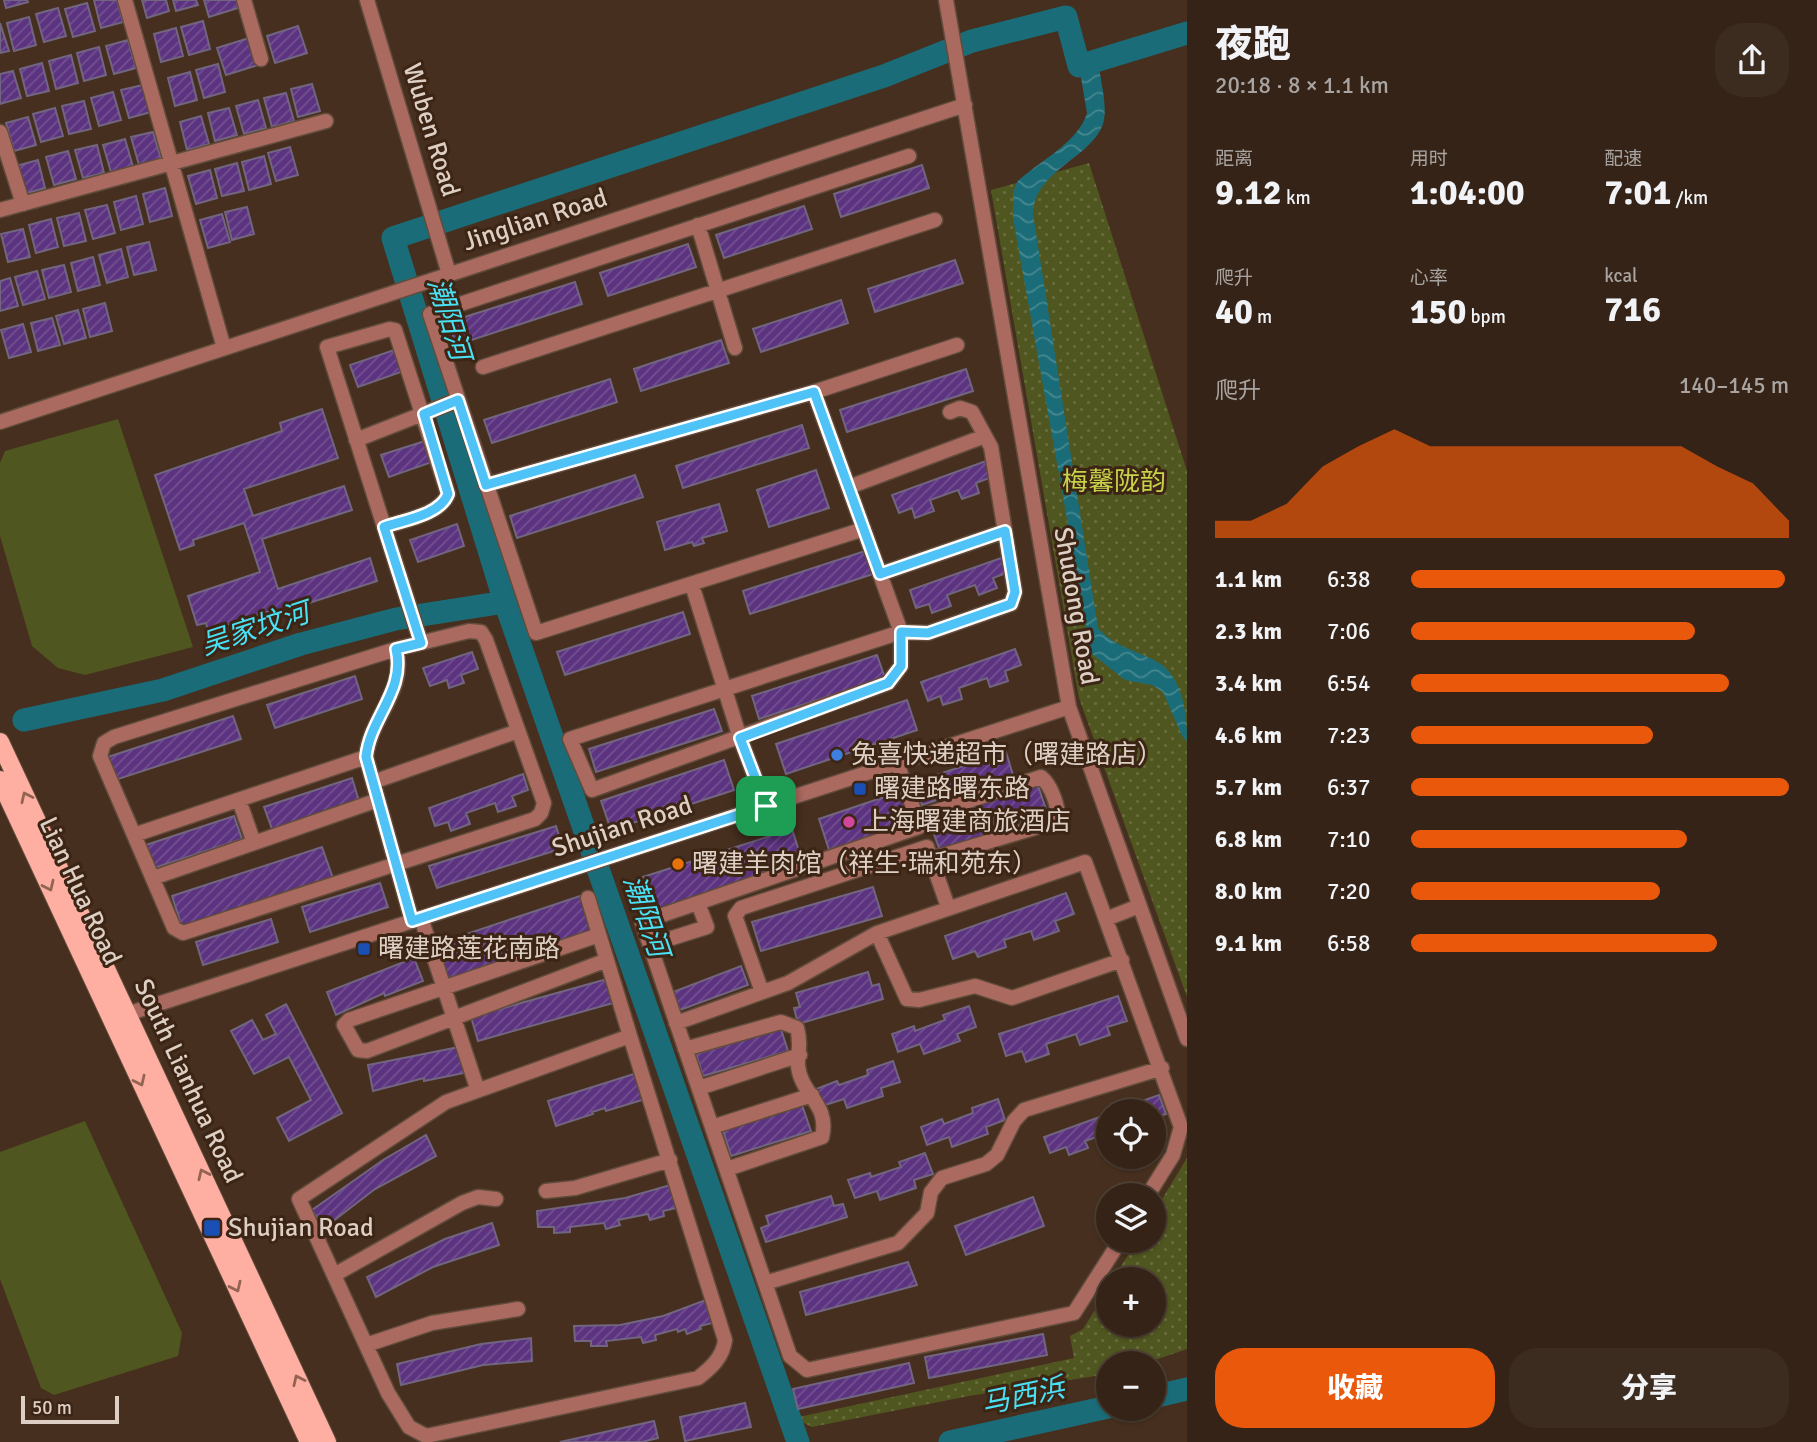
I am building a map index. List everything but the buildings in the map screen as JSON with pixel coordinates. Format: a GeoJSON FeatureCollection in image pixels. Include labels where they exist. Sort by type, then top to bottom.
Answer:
{"type":"FeatureCollection","features":[{"type":"Feature","properties":{"kind":"main road","name":"South Lianhua Road"},"geometry":{"type":"LineString","coordinates":[[0,742],[327,1442]]}},
{"type":"Feature","properties":{"kind":"main road","name":"Lian Hua Road"},"geometry":{"type":"LineString","coordinates":[[0,780],[309,1442]]}},
{"type":"Feature","properties":{"kind":"street"},"geometry":{"type":"LineString","coordinates":[[125,0],[224,348]]}},
{"type":"Feature","properties":{"kind":"street"},"geometry":{"type":"LineString","coordinates":[[244,0],[261,59]]}},
{"type":"Feature","properties":{"kind":"street","name":"Wuben Road"},"geometry":{"type":"LineString","coordinates":[[367,0],[449,274]]}},
{"type":"Feature","properties":{"kind":"street","name":"Shudong Road"},"geometry":{"type":"LineString","coordinates":[[946,0],[1069,707],[1187,1039]]}},
{"type":"Feature","properties":{"kind":"street","name":"Jinglian Road"},"geometry":{"type":"LineString","coordinates":[[0,422],[965,105]]}},
{"type":"Feature","properties":{"kind":"street"},"geometry":{"type":"LineString","coordinates":[[0,210],[326,121]]}},
{"type":"Feature","properties":{"kind":"street"},"geometry":{"type":"LineString","coordinates":[[0,132],[23,204]]}},
{"type":"Feature","properties":{"kind":"street"},"geometry":{"type":"LineString","coordinates":[[864,529],[536,633],[430,314],[909,156]]}},
{"type":"Feature","properties":{"kind":"street"},"geometry":{"type":"LineString","coordinates":[[483,367],[935,220]]}},
{"type":"Feature","properties":{"kind":"street"},"geometry":{"type":"LineString","coordinates":[[698,225],[735,348]]}},
{"type":"Feature","properties":{"kind":"street"},"geometry":{"type":"LineString","coordinates":[[384,527],[432,510],[445,503],[448,494],[426,413],[395,330],[327,347],[356,440],[421,643]]}},
{"type":"Feature","properties":{"kind":"street"},"geometry":{"type":"LineString","coordinates":[[486,485],[814,392],[957,345]]}},
{"type":"Feature","properties":{"kind":"street"},"geometry":{"type":"LineString","coordinates":[[814,392],[901,632],[901,666],[888,683],[593,790],[588,786],[570,739],[901,632],[928,633],[1011,604],[1015,592],[991,447],[972,412],[960,408],[950,412]]}},
{"type":"Feature","properties":{"kind":"street"},"geometry":{"type":"LineString","coordinates":[[356,440],[458,400]]}},
{"type":"Feature","properties":{"kind":"street"},"geometry":{"type":"LineString","coordinates":[[849,487],[985,436]]}},
{"type":"Feature","properties":{"kind":"street"},"geometry":{"type":"LineString","coordinates":[[880,574],[1005,531]]}},
{"type":"Feature","properties":{"kind":"street"},"geometry":{"type":"LineString","coordinates":[[692,585],[740,738],[766,806]]}},
{"type":"Feature","properties":{"kind":"street"},"geometry":{"type":"LineString","coordinates":[[469,631],[481,632],[544,803],[541,813],[535,819],[183,933],[174,928],[100,756],[104,743],[114,737],[396,649],[469,631]]}},
{"type":"Feature","properties":{"kind":"street"},"geometry":{"type":"LineString","coordinates":[[396,649],[398,678],[368,737],[366,757],[396,864],[444,987],[477,1088]]}},
{"type":"Feature","properties":{"kind":"street","name":"Shujian Road"},"geometry":{"type":"LineString","coordinates":[[110,1020],[1069,707]]}},
{"type":"Feature","properties":{"kind":"street"},"geometry":{"type":"LineString","coordinates":[[373,782],[518,731]]}},
{"type":"Feature","properties":{"kind":"street"},"geometry":{"type":"LineString","coordinates":[[134,835],[366,757]]}},
{"type":"Feature","properties":{"kind":"street"},"geometry":{"type":"LineString","coordinates":[[897,763],[948,907]]}},
{"type":"Feature","properties":{"kind":"street"},"geometry":{"type":"LineString","coordinates":[[762,992],[735,916],[741,908],[929,853],[1057,821],[1059,813],[1046,782],[1041,777],[642,922],[790,1356],[807,1370],[1074,1313],[1112,1253]]}},
{"type":"Feature","properties":{"kind":"street"},"geometry":{"type":"LineString","coordinates":[[239,800],[254,843]]}},
{"type":"Feature","properties":{"kind":"street"},"geometry":{"type":"LineString","coordinates":[[153,878],[378,800]]}},
{"type":"Feature","properties":{"kind":"street"},"geometry":{"type":"LineString","coordinates":[[676,1023],[788,983],[877,933],[1085,862],[1178,1113],[1180,1140],[1156,1183]]}},
{"type":"Feature","properties":{"kind":"street"},"geometry":{"type":"LineString","coordinates":[[588,898],[725,1340],[724,1350],[710,1370],[698,1378],[426,1436],[409,1427],[388,1393],[299,1199],[446,1101],[630,1036]]}},
{"type":"Feature","properties":{"kind":"street"},"geometry":{"type":"LineString","coordinates":[[650,945],[708,927],[698,903]]}},
{"type":"Feature","properties":{"kind":"street"},"geometry":{"type":"LineString","coordinates":[[1106,919],[1139,906]]}},
{"type":"Feature","properties":{"kind":"street"},"geometry":{"type":"LineString","coordinates":[[877,933],[907,999],[919,1000],[975,986],[1012,998],[1122,960]]}},
{"type":"Feature","properties":{"kind":"street"},"geometry":{"type":"LineString","coordinates":[[599,935],[349,1020],[344,1025],[358,1050],[367,1051],[607,960]]}},
{"type":"Feature","properties":{"kind":"street"},"geometry":{"type":"LineString","coordinates":[[685,1049],[781,1022],[797,1028],[802,1047],[798,1066],[825,1118],[822,1138],[727,1169]]}},
{"type":"Feature","properties":{"kind":"street"},"geometry":{"type":"LineString","coordinates":[[699,1088],[800,1055]]}},
{"type":"Feature","properties":{"kind":"street"},"geometry":{"type":"LineString","coordinates":[[765,1283],[898,1243],[927,1213],[931,1192],[942,1178],[986,1164],[997,1155],[1014,1121],[1024,1110],[1162,1068]]}},
{"type":"Feature","properties":{"kind":"street"},"geometry":{"type":"LineString","coordinates":[[712,1127],[813,1096]]}},
{"type":"Feature","properties":{"kind":"street"},"geometry":{"type":"LineString","coordinates":[[546,1191],[575,1188],[670,1160]]}},
{"type":"Feature","properties":{"kind":"street"},"geometry":{"type":"LineString","coordinates":[[334,1275],[462,1203],[478,1197],[496,1199]]}},
{"type":"Feature","properties":{"kind":"street"},"geometry":{"type":"LineString","coordinates":[[366,1345],[432,1322],[518,1309]]}},
{"type":"Feature","properties":{"kind":"green space","name":"梅馨陇韵"},"geometry":{"type":"Polygon","coordinates":[[[1089,163],[1187,471],[1187,997],[1079,698],[991,190],[1089,163]]]}},
{"type":"Feature","properties":{"kind":"green space"},"geometry":{"type":"Polygon","coordinates":[[[118,419],[193,647],[85,675],[58,668],[32,646],[0,536],[0,463],[5,451],[118,419]]]}},
{"type":"Feature","properties":{"kind":"green space"},"geometry":{"type":"Polygon","coordinates":[[[85,1121],[182,1333],[178,1356],[54,1395],[41,1388],[0,1279],[0,1152],[85,1121]]]}},
{"type":"Feature","properties":{"kind":"green space"},"geometry":{"type":"Polygon","coordinates":[[[1187,1158],[1187,1349],[1166,1356],[1166,1351],[1096,1351],[1096,1376],[969,1396],[812,1427],[794,1418],[1074,1358],[1070,1336],[1083,1329],[1096,1308],[1096,1337],[1166,1337],[1166,1267],[1121,1267],[1129,1253],[1166,1253],[1166,1193],[1187,1158]]]}},
{"type":"Feature","properties":{"kind":"water"},"geometry":{"type":"Polygon","coordinates":[[[1098,60],[1105,113],[1099,133],[1043,186],[1036,199],[1033,214],[1098,628],[1117,643],[1164,666],[1177,684],[1181,695],[1187,741],[1182,736],[1163,692],[1152,685],[1125,680],[1091,653],[1013,218],[1013,193],[1017,182],[1067,142],[1082,124],[1087,113],[1079,66],[1098,60]]]}},
{"type":"Feature","properties":{"kind":"waterway","name":"潮阳河"},"geometry":{"type":"LineString","coordinates":[[798,1442],[505,602],[393,238],[884,76],[972,41],[1066,17],[1079,66],[1187,33]]}},
{"type":"Feature","properties":{"kind":"waterway","name":"吴家坟河"},"geometry":{"type":"LineString","coordinates":[[24,720],[163,690],[301,644],[396,619],[505,602]]}},
{"type":"Feature","properties":{"kind":"waterway","name":"马西浜"},"geometry":{"type":"LineString","coordinates":[[1166,1394],[1187,1389]]}},
{"type":"Feature","properties":{"kind":"waterway","name":"马西浜"},"geometry":{"type":"LineString","coordinates":[[950,1442],[1096,1410]]}},
{"type":"Feature","properties":{"kind":"place","name":"兔喜快递超市（曙建路店）"},"geometry":{"type":"Point","coordinates":[837,755]}},
{"type":"Feature","properties":{"kind":"place","name":"曙建路曙东路"},"geometry":{"type":"Point","coordinates":[860,789]}},
{"type":"Feature","properties":{"kind":"place","name":"上海曙建商旅酒店"},"geometry":{"type":"Point","coordinates":[849,822]}},
{"type":"Feature","properties":{"kind":"place","name":"曙建羊肉馆（祥生·瑞和苑东）"},"geometry":{"type":"Point","coordinates":[678,864]}},
{"type":"Feature","properties":{"kind":"place","name":"曙建路莲花南路"},"geometry":{"type":"Point","coordinates":[364,949]}},
{"type":"Feature","properties":{"kind":"place","name":"Shujian Road"},"geometry":{"type":"Point","coordinates":[212,1228]}},
{"type":"Feature","properties":{"kind":"route"},"geometry":{"type":"LineString","coordinates":[[814,392],[880,574],[1005,531],[1015,592],[1011,604],[928,633],[901,632],[901,666],[888,683],[740,738],[766,806],[412,921],[366,757],[368,737],[393,693],[398,678],[399,658],[396,649],[421,643],[384,527],[432,510],[445,503],[448,494],[424,414],[458,400],[486,485],[814,392]]}}]}
